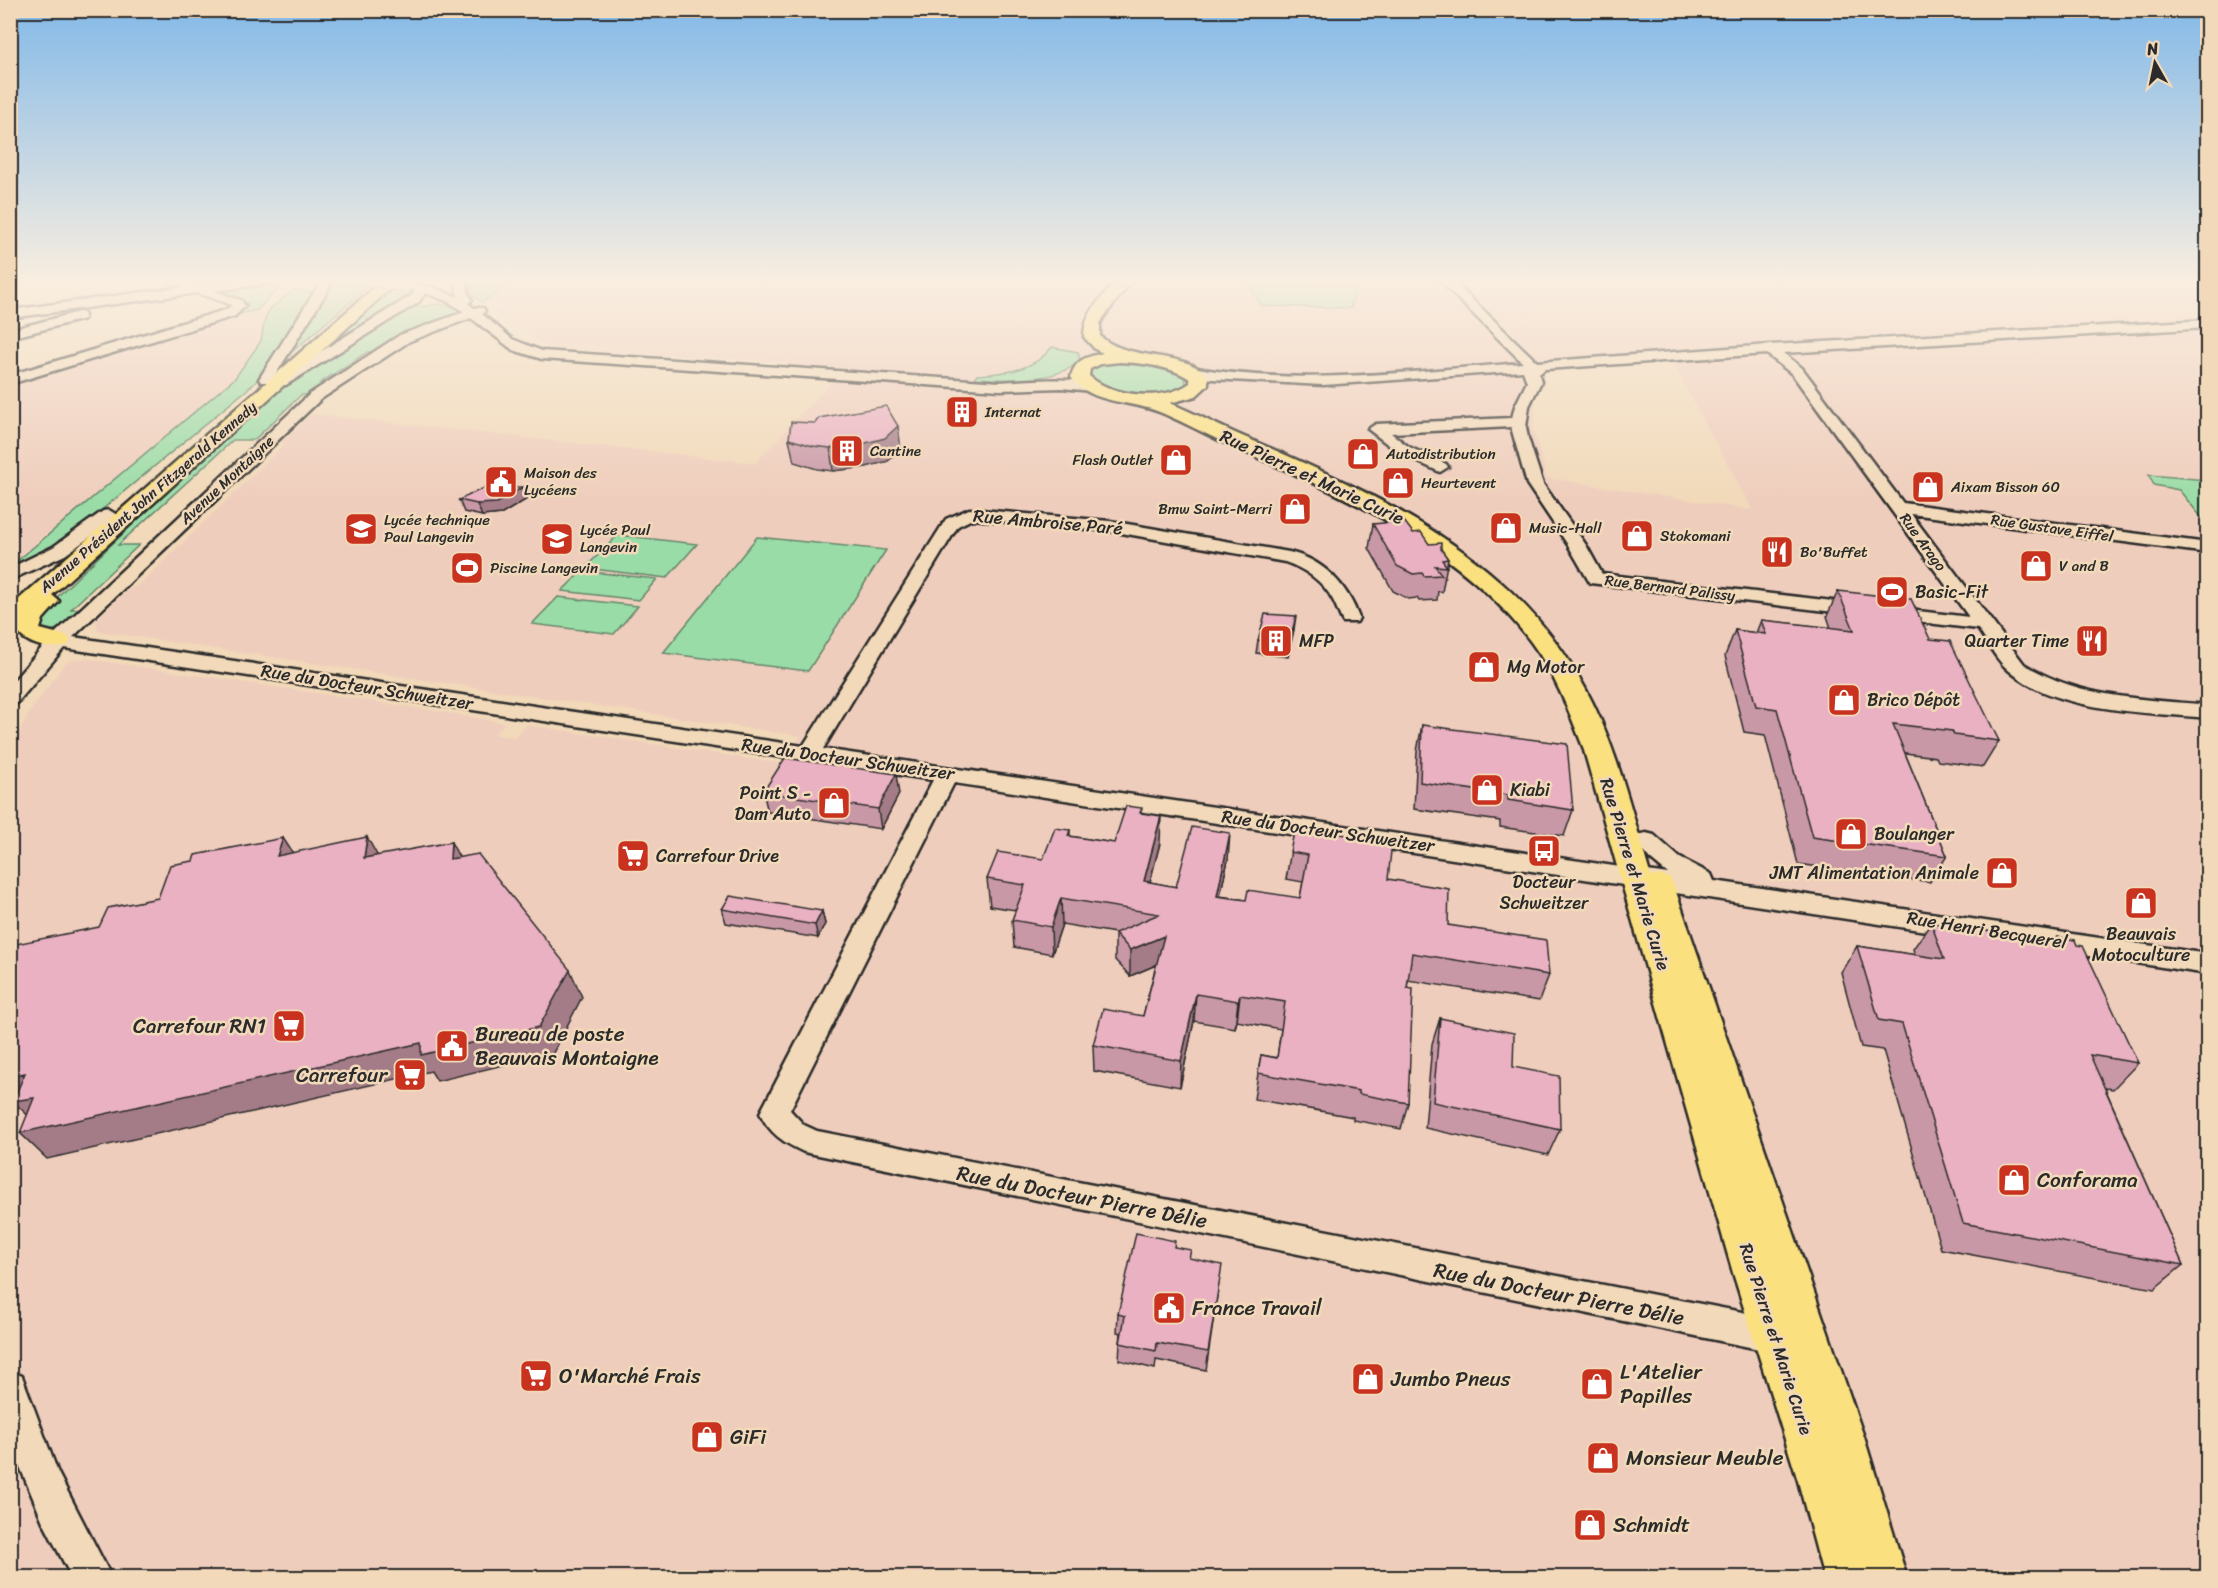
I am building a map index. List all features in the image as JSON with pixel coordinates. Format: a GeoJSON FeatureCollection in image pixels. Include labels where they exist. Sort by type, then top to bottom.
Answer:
{"type":"FeatureCollection","features":[{"type":"Feature","properties":{"kind":"main road","name":"Avenue Président John Fitzgerald Kennedy"},"geometry":{"type":"LineString","coordinates":[[10,620],[149,497],[302,353]]}},
{"type":"Feature","properties":{"kind":"main road","name":"Avenue Président John Fitzgerald Kennedy"},"geometry":{"type":"LineString","coordinates":[[10,600],[268,384],[313,353]]}},
{"type":"Feature","properties":{"kind":"main road"},"geometry":{"type":"LineString","coordinates":[[1082,353],[1084,366],[1081,379],[1092,387],[1135,398],[1161,399],[1191,392]]}},
{"type":"Feature","properties":{"kind":"main road"},"geometry":{"type":"LineString","coordinates":[[1119,353],[1191,371]]}},
{"type":"Feature","properties":{"kind":"main road"},"geometry":{"type":"LineString","coordinates":[[1084,366],[1112,358],[1145,359]]}},
{"type":"Feature","properties":{"kind":"main road","name":"Rue Pierre et Marie Curie"},"geometry":{"type":"LineString","coordinates":[[1191,371],[1200,380],[1191,392],[1190,410],[1206,421],[1356,486],[1420,519],[1464,550],[1515,594],[1560,645],[1593,699],[1618,754],[1753,1273],[1789,1331],[1855,1482],[1883,1578]]}},
{"type":"Feature","properties":{"kind":"main road","name":"Rue Pierre et Marie Curie"},"geometry":{"type":"LineString","coordinates":[[1135,398],[1163,405],[1378,506],[1436,540],[1497,588],[1527,619],[1548,646],[1579,698],[1647,866]]}},
{"type":"Feature","properties":{"kind":"main road"},"geometry":{"type":"LineString","coordinates":[[58,641],[29,633],[27,626],[31,617],[126,523],[149,497]]}},
{"type":"Feature","properties":{"kind":"main road","name":"Rue Pierre et Marie Curie"},"geometry":{"type":"LineString","coordinates":[[1789,1331],[1821,1481],[1848,1578]]}},
{"type":"Feature","properties":{"kind":"street"},"geometry":{"type":"LineString","coordinates":[[10,380],[98,353]]}},
{"type":"Feature","properties":{"kind":"street"},"geometry":{"type":"LineString","coordinates":[[268,384],[286,353]]}},
{"type":"Feature","properties":{"kind":"street"},"geometry":{"type":"LineString","coordinates":[[268,384],[296,371],[325,353]]}},
{"type":"Feature","properties":{"kind":"street","name":"Avenue Montaigne"},"geometry":{"type":"LineString","coordinates":[[10,699],[58,641],[320,394],[381,353]]}},
{"type":"Feature","properties":{"kind":"street"},"geometry":{"type":"LineString","coordinates":[[536,353],[999,386],[1061,384],[1092,387]]}},
{"type":"Feature","properties":{"kind":"street"},"geometry":{"type":"LineString","coordinates":[[572,353],[993,381],[1043,378],[1084,366]]}},
{"type":"Feature","properties":{"kind":"street"},"geometry":{"type":"LineString","coordinates":[[1440,466],[1404,450],[1376,429],[1518,422],[1524,402],[1534,385],[1534,379],[1532,368],[1517,353]]}},
{"type":"Feature","properties":{"kind":"street"},"geometry":{"type":"LineString","coordinates":[[1191,392],[1228,384],[1307,386],[1742,353]]}},
{"type":"Feature","properties":{"kind":"street","name":"Rue Arago"},"geometry":{"type":"LineString","coordinates":[[1775,353],[1797,371],[2017,668],[2046,685],[2089,698],[2208,712]]}},
{"type":"Feature","properties":{"kind":"street"},"geometry":{"type":"LineString","coordinates":[[1191,371],[1212,375],[1308,381],[1532,368]]}},
{"type":"Feature","properties":{"kind":"street","name":"Rue Bernard Palissy"},"geometry":{"type":"LineString","coordinates":[[1518,422],[1520,438],[1535,484],[1577,545],[1596,579],[1984,624]]}},
{"type":"Feature","properties":{"kind":"street","name":"Rue Gustave Eiffel"},"geometry":{"type":"LineString","coordinates":[[1897,507],[2208,548]]}},
{"type":"Feature","properties":{"kind":"street","name":"Rue Ambroise Paré"},"geometry":{"type":"LineString","coordinates":[[809,753],[952,522],[969,514],[1100,525],[1289,556],[1309,565],[1329,582],[1342,596],[1350,618]]}},
{"type":"Feature","properties":{"kind":"street"},"geometry":{"type":"LineString","coordinates":[[10,575],[59,551],[109,515]]}},
{"type":"Feature","properties":{"kind":"street","name":"Rue du Docteur Schweitzer"},"geometry":{"type":"LineString","coordinates":[[58,641],[947,774],[1647,866]]}},
{"type":"Feature","properties":{"kind":"street","name":"Rue du Docteur Pierre Délie"},"geometry":{"type":"LineString","coordinates":[[947,774],[774,1113],[794,1134],[814,1143],[1789,1331]]}},
{"type":"Feature","properties":{"kind":"street","name":"Rue Henri Becquerel"},"geometry":{"type":"LineString","coordinates":[[1647,866],[1665,861],[1693,877],[1767,897]]}},
{"type":"Feature","properties":{"kind":"street","name":"Rue Henri Becquerel"},"geometry":{"type":"LineString","coordinates":[[1647,866],[1767,897],[2208,964]]}},
{"type":"Feature","properties":{"kind":"street"},"geometry":{"type":"LineString","coordinates":[[10,1388],[29,1446],[51,1498],[93,1578]]}},
{"type":"Feature","properties":{"kind":"shaded area"},"geometry":{"type":"Polygon","coordinates":[[[116,353],[252,353],[235,378],[11,566],[11,385],[116,353]]]}},
{"type":"Feature","properties":{"kind":"shaded area"},"geometry":{"type":"Polygon","coordinates":[[[636,353],[2207,353],[2207,1577],[11,1577],[10,748],[30,712],[64,665],[72,660],[88,659],[505,723],[494,734],[503,736],[515,737],[527,725],[783,764],[801,736],[98,631],[96,620],[126,591],[141,583],[285,444],[281,443],[311,414],[755,463],[834,379],[766,374],[787,362],[636,353]],[[1668,355],[1539,363],[1533,428],[1547,478],[1752,510],[1668,355]]]}},
{"type":"Feature","properties":{"kind":"green space"},"geometry":{"type":"Polygon","coordinates":[[[252,353],[275,353],[255,383],[63,542],[11,571],[11,566],[235,378],[252,353]]]}},
{"type":"Feature","properties":{"kind":"green space"},"geometry":{"type":"Polygon","coordinates":[[[330,353],[365,353],[320,383],[328,384],[310,395],[301,395],[254,440],[233,440],[118,545],[139,545],[71,609],[83,608],[59,628],[41,630],[37,623],[39,616],[63,591],[221,440],[294,375],[330,353]]]}},
{"type":"Feature","properties":{"kind":"green space"},"geometry":{"type":"Polygon","coordinates":[[[1078,353],[1080,361],[1069,368],[1044,377],[975,378],[977,375],[1008,372],[1028,366],[1045,355],[1078,353]]]}},
{"type":"Feature","properties":{"kind":"green space"},"geometry":{"type":"Polygon","coordinates":[[[1117,362],[1166,368],[1185,377],[1186,384],[1166,392],[1137,393],[1108,387],[1090,376],[1091,370],[1098,365],[1117,362]]]}},
{"type":"Feature","properties":{"kind":"green space"},"geometry":{"type":"Polygon","coordinates":[[[2149,475],[2207,480],[2207,524],[2179,490],[2154,485],[2149,475]]]}},
{"type":"Feature","properties":{"kind":"green space"},"geometry":{"type":"Polygon","coordinates":[[[618,535],[697,544],[667,578],[585,568],[618,535]]]}},
{"type":"Feature","properties":{"kind":"green space"},"geometry":{"type":"Polygon","coordinates":[[[757,537],[886,550],[808,671],[663,653],[757,537]]]}},
{"type":"Feature","properties":{"kind":"green space"},"geometry":{"type":"Polygon","coordinates":[[[582,571],[657,579],[639,600],[562,591],[582,571]]]}},
{"type":"Feature","properties":{"kind":"green space"},"geometry":{"type":"Polygon","coordinates":[[[558,597],[638,606],[614,634],[532,624],[558,597]]]}},
{"type":"Feature","properties":{"kind":"building"},"geometry":{"type":"Polygon","coordinates":[[[886,406],[898,426],[885,438],[830,448],[789,439],[791,422],[815,423],[819,418],[886,406]]]}},
{"type":"Feature","properties":{"kind":"building"},"geometry":{"type":"Polygon","coordinates":[[[486,487],[523,487],[497,503],[477,504],[459,500],[486,487]]]}},
{"type":"Feature","properties":{"kind":"building"},"geometry":{"type":"Polygon","coordinates":[[[1404,521],[1413,533],[1421,532],[1429,544],[1441,543],[1441,549],[1448,559],[1442,560],[1447,567],[1435,566],[1442,575],[1413,574],[1397,566],[1373,524],[1404,521]]]}},
{"type":"Feature","properties":{"kind":"building"},"geometry":{"type":"Polygon","coordinates":[[[1838,591],[1911,599],[1930,639],[1950,641],[1999,741],[1954,735],[1952,731],[1893,724],[1947,856],[1812,837],[1777,709],[1756,706],[1735,630],[1766,634],[1761,620],[1854,630],[1838,591]]]}},
{"type":"Feature","properties":{"kind":"building"},"geometry":{"type":"Polygon","coordinates":[[[1265,614],[1296,616],[1289,644],[1258,640],[1265,614]]]}},
{"type":"Feature","properties":{"kind":"building"},"geometry":{"type":"Polygon","coordinates":[[[1422,725],[1567,744],[1573,810],[1508,800],[1508,795],[1420,782],[1422,725]]]}},
{"type":"Feature","properties":{"kind":"building"},"geometry":{"type":"Polygon","coordinates":[[[785,758],[896,774],[878,809],[763,792],[785,758]]]}},
{"type":"Feature","properties":{"kind":"building"},"geometry":{"type":"Polygon","coordinates":[[[1126,806],[1142,808],[1140,813],[1161,816],[1144,881],[1176,887],[1192,827],[1230,833],[1217,896],[1246,900],[1248,890],[1300,898],[1308,855],[1290,852],[1295,827],[1392,842],[1388,879],[1449,889],[1448,925],[1546,940],[1549,975],[1412,953],[1407,988],[1413,989],[1408,1103],[1359,1094],[1359,1091],[1258,1073],[1261,1055],[1277,1058],[1285,1002],[1240,995],[1238,1001],[1196,994],[1181,1061],[1093,1045],[1103,1009],[1143,1016],[1164,936],[1130,950],[1115,933],[1159,914],[1061,898],[1051,927],[1012,920],[1025,885],[987,879],[998,852],[1043,859],[1055,828],[1070,830],[1068,836],[1114,843],[1126,806]]]}},
{"type":"Feature","properties":{"kind":"building","name":"Carrefour RN1"},"geometry":{"type":"Polygon","coordinates":[[[367,837],[364,858],[451,842],[450,859],[478,854],[570,970],[539,1027],[421,1055],[421,1043],[20,1133],[34,1098],[13,1101],[25,1073],[10,1076],[11,945],[99,927],[108,908],[158,898],[170,865],[193,861],[195,855],[283,838],[277,856],[367,837]]]}},
{"type":"Feature","properties":{"kind":"building"},"geometry":{"type":"Polygon","coordinates":[[[730,896],[822,911],[815,925],[722,909],[730,896]]]}},
{"type":"Feature","properties":{"kind":"building","name":"Conforama"},"geometry":{"type":"Polygon","coordinates":[[[1931,923],[2059,942],[2057,937],[2075,940],[2077,945],[2083,946],[2138,1063],[2090,1055],[2183,1265],[1963,1223],[1902,1024],[1879,1020],[1857,946],[1944,959],[1931,923]]]}},
{"type":"Feature","properties":{"kind":"building"},"geometry":{"type":"Polygon","coordinates":[[[1440,1018],[1514,1033],[1513,1067],[1559,1076],[1560,1129],[1433,1102],[1440,1018]]]}},
{"type":"Feature","properties":{"kind":"building","name":"France Travail"},"geometry":{"type":"Polygon","coordinates":[[[1136,1233],[1175,1241],[1174,1247],[1191,1250],[1189,1258],[1222,1265],[1208,1352],[1157,1343],[1156,1351],[1120,1343],[1125,1316],[1118,1314],[1136,1233]]]}},
{"type":"Feature","properties":{"kind":"place","name":"Internat"},"geometry":{"type":"Point","coordinates":[962,412]}},
{"type":"Feature","properties":{"kind":"place","name":"Cantine"},"geometry":{"type":"Point","coordinates":[847,451]}},
{"type":"Feature","properties":{"kind":"place","name":"Autodistribution"},"geometry":{"type":"Point","coordinates":[1363,454]}},
{"type":"Feature","properties":{"kind":"place","name":"Flash Outlet"},"geometry":{"type":"Point","coordinates":[1176,460]}},
{"type":"Feature","properties":{"kind":"place","name":"Maison des Lycéens"},"geometry":{"type":"Point","coordinates":[501,482]}},
{"type":"Feature","properties":{"kind":"place","name":"Heurtevent"},"geometry":{"type":"Point","coordinates":[1398,483]}},
{"type":"Feature","properties":{"kind":"place","name":"Aixam Bisson 60"},"geometry":{"type":"Point","coordinates":[1928,487]}},
{"type":"Feature","properties":{"kind":"place","name":"Bmw Saint-Merri"},"geometry":{"type":"Point","coordinates":[1295,509]}},
{"type":"Feature","properties":{"kind":"place","name":"Music-Hall"},"geometry":{"type":"Point","coordinates":[1506,528]}},
{"type":"Feature","properties":{"kind":"place","name":"Lycée technique Paul Langevin"},"geometry":{"type":"Point","coordinates":[361,529]}},
{"type":"Feature","properties":{"kind":"place","name":"Stokomani"},"geometry":{"type":"Point","coordinates":[1637,536]}},
{"type":"Feature","properties":{"kind":"place","name":"Lycée Paul Langevin"},"geometry":{"type":"Point","coordinates":[557,539]}},
{"type":"Feature","properties":{"kind":"place","name":"Bo'Buffet"},"geometry":{"type":"Point","coordinates":[1777,552]}},
{"type":"Feature","properties":{"kind":"place","name":"V and B"},"geometry":{"type":"Point","coordinates":[2036,566]}},
{"type":"Feature","properties":{"kind":"place","name":"Piscine Langevin"},"geometry":{"type":"Point","coordinates":[467,568]}},
{"type":"Feature","properties":{"kind":"place","name":"Basic-Fit"},"geometry":{"type":"Point","coordinates":[1892,592]}},
{"type":"Feature","properties":{"kind":"place","name":"MFP"},"geometry":{"type":"Point","coordinates":[1276,641]}},
{"type":"Feature","properties":{"kind":"place","name":"Quarter Time"},"geometry":{"type":"Point","coordinates":[2092,641]}},
{"type":"Feature","properties":{"kind":"place","name":"Mg Motor"},"geometry":{"type":"Point","coordinates":[1484,667]}},
{"type":"Feature","properties":{"kind":"place","name":"Brico Dépôt"},"geometry":{"type":"Point","coordinates":[1844,700]}},
{"type":"Feature","properties":{"kind":"place","name":"Kiabi"},"geometry":{"type":"Point","coordinates":[1487,790]}},
{"type":"Feature","properties":{"kind":"place","name":"Point S - Dam Auto"},"geometry":{"type":"Point","coordinates":[834,803]}},
{"type":"Feature","properties":{"kind":"place","name":"Boulanger"},"geometry":{"type":"Point","coordinates":[1851,834]}},
{"type":"Feature","properties":{"kind":"place","name":"Docteur Schweitzer"},"geometry":{"type":"Point","coordinates":[1544,851]}},
{"type":"Feature","properties":{"kind":"place","name":"Carrefour Drive"},"geometry":{"type":"Point","coordinates":[633,856]}},
{"type":"Feature","properties":{"kind":"place","name":"JMT Alimentation Animale"},"geometry":{"type":"Point","coordinates":[2002,873]}},
{"type":"Feature","properties":{"kind":"place","name":"Beauvais Motoculture"},"geometry":{"type":"Point","coordinates":[2141,903]}},
{"type":"Feature","properties":{"kind":"place","name":"Carrefour RN1"},"geometry":{"type":"Point","coordinates":[289,1026]}},
{"type":"Feature","properties":{"kind":"place","name":"Bureau de poste Beauvais Montaigne"},"geometry":{"type":"Point","coordinates":[452,1046]}},
{"type":"Feature","properties":{"kind":"place","name":"Carrefour"},"geometry":{"type":"Point","coordinates":[410,1075]}},
{"type":"Feature","properties":{"kind":"place","name":"Conforama"},"geometry":{"type":"Point","coordinates":[2014,1180]}},
{"type":"Feature","properties":{"kind":"place","name":"France Travail"},"geometry":{"type":"Point","coordinates":[1169,1308]}},
{"type":"Feature","properties":{"kind":"place","name":"O'Marché Frais"},"geometry":{"type":"Point","coordinates":[536,1376]}},
{"type":"Feature","properties":{"kind":"place","name":"Jumbo Pneus"},"geometry":{"type":"Point","coordinates":[1368,1379]}},
{"type":"Feature","properties":{"kind":"place","name":"L'Atelier Papilles"},"geometry":{"type":"Point","coordinates":[1597,1384]}},
{"type":"Feature","properties":{"kind":"place","name":"GiFi"},"geometry":{"type":"Point","coordinates":[707,1437]}},
{"type":"Feature","properties":{"kind":"place","name":"Monsieur Meuble"},"geometry":{"type":"Point","coordinates":[1603,1458]}},
{"type":"Feature","properties":{"kind":"place","name":"Schmidt"},"geometry":{"type":"Point","coordinates":[1590,1525]}}]}
